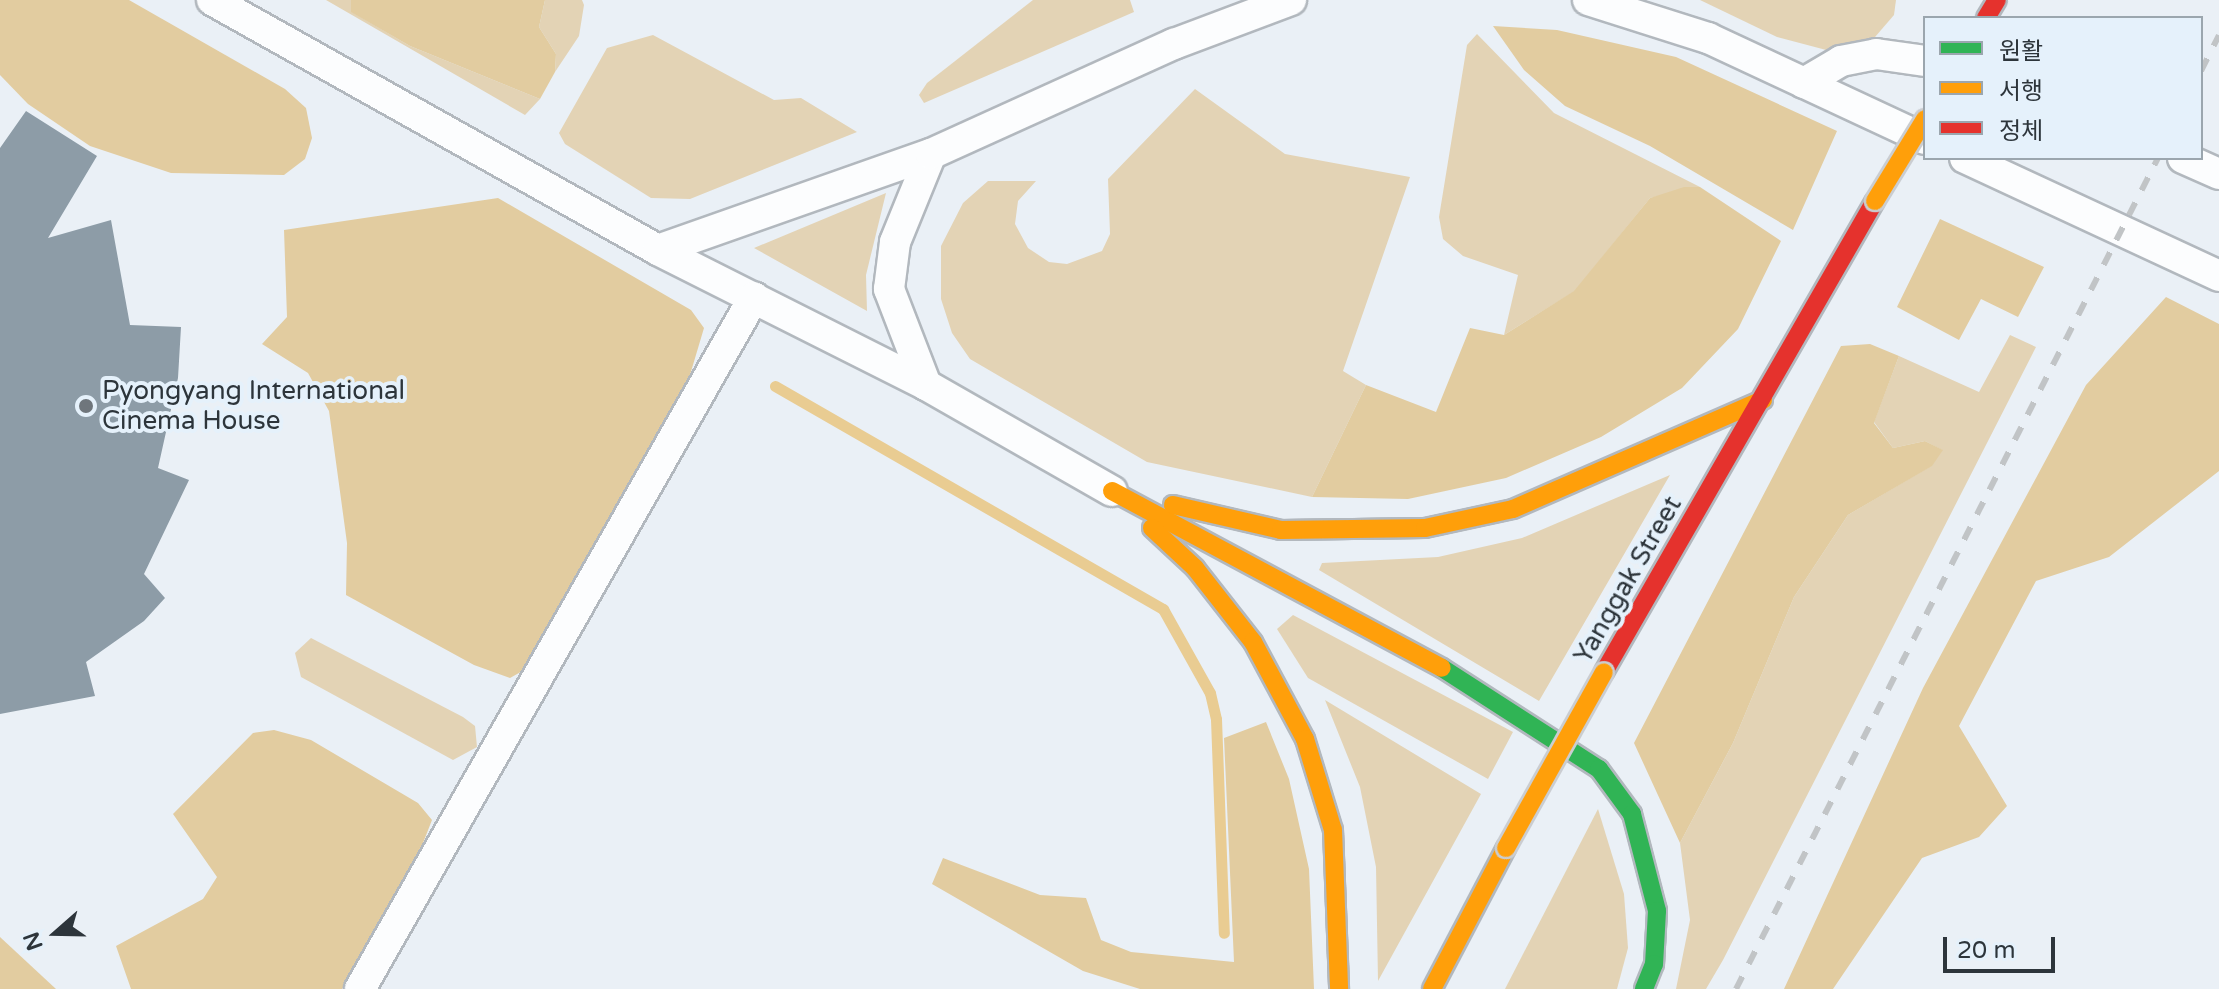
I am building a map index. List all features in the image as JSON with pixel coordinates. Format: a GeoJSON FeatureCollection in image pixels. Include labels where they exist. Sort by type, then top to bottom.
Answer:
{"type":"FeatureCollection","features":[{"type":"Feature","properties":{"kind":"main road","name":"Yanggak Street"},"geometry":{"type":"LineString","coordinates":[[1432,989],[1604,672],[1923,122]]}},
{"type":"Feature","properties":{"kind":"main road"},"geometry":{"type":"LineString","coordinates":[[1112,491],[1281,530],[1425,528],[1513,509],[1763,400]]}},
{"type":"Feature","properties":{"kind":"main road"},"geometry":{"type":"LineString","coordinates":[[1112,491],[1195,568],[1243,630],[1305,739],[1333,830],[1339,989]]}},
{"type":"Feature","properties":{"kind":"main road"},"geometry":{"type":"LineString","coordinates":[[1112,491],[1459,677],[1599,769],[1632,814],[1647,854],[1657,911],[1654,964],[1644,989]]}},
{"type":"Feature","properties":{"kind":"street"},"geometry":{"type":"LineString","coordinates":[[212,0],[658,250],[926,385],[1112,491]]}},
{"type":"Feature","properties":{"kind":"street"},"geometry":{"type":"LineString","coordinates":[[658,250],[931,154],[1174,44],[1291,0]]}},
{"type":"Feature","properties":{"kind":"street"},"geometry":{"type":"LineString","coordinates":[[1588,0],[1708,38],[1923,138]]}},
{"type":"Feature","properties":{"kind":"street"},"geometry":{"type":"LineString","coordinates":[[1804,83],[1841,61],[1876,54],[1923,61]]}},
{"type":"Feature","properties":{"kind":"street"},"geometry":{"type":"LineString","coordinates":[[926,385],[889,289],[895,242],[931,154]]}},
{"type":"Feature","properties":{"kind":"street"},"geometry":{"type":"LineString","coordinates":[[1969,160],[2219,276]]}},
{"type":"Feature","properties":{"kind":"street"},"geometry":{"type":"LineString","coordinates":[[2188,160],[2219,174]]}},
{"type":"Feature","properties":{"kind":"street"},"geometry":{"type":"LineString","coordinates":[[360,989],[754,297]]}},
{"type":"Feature","properties":{"kind":"shaded area"},"geometry":{"type":"Polygon","coordinates":[[[0,0],[129,0],[285,89],[306,108],[312,138],[305,159],[284,175],[171,173],[90,146],[28,104],[0,75],[0,0]]]}},
{"type":"Feature","properties":{"kind":"shaded area"},"geometry":{"type":"Polygon","coordinates":[[[326,0],[351,0],[352,12],[410,46],[540,99],[525,115],[326,0]]]}},
{"type":"Feature","properties":{"kind":"shaded area"},"geometry":{"type":"Polygon","coordinates":[[[351,0],[545,0],[539,27],[556,54],[555,72],[540,99],[410,46],[351,12],[351,0]]]}},
{"type":"Feature","properties":{"kind":"shaded area"},"geometry":{"type":"Polygon","coordinates":[[[545,0],[582,0],[584,5],[579,36],[555,72],[556,54],[539,27],[545,0]]]}},
{"type":"Feature","properties":{"kind":"shaded area"},"geometry":{"type":"Polygon","coordinates":[[[1033,0],[1130,0],[1134,12],[924,103],[919,95],[927,83],[1033,0]]]}},
{"type":"Feature","properties":{"kind":"shaded area"},"geometry":{"type":"Polygon","coordinates":[[[1700,0],[1896,0],[1894,15],[1869,44],[1830,51],[1777,37],[1700,0]]]}},
{"type":"Feature","properties":{"kind":"shaded area"},"geometry":{"type":"Polygon","coordinates":[[[1493,26],[1557,30],[1676,57],[1837,131],[1793,230],[1650,146],[1565,106],[1524,70],[1493,26]]]}},
{"type":"Feature","properties":{"kind":"shaded area"},"geometry":{"type":"Polygon","coordinates":[[[1477,34],[1554,113],[1700,187],[1650,198],[1575,291],[1504,335],[1518,275],[1463,256],[1443,239],[1439,217],[1467,45],[1477,34]]]}},
{"type":"Feature","properties":{"kind":"shaded area"},"geometry":{"type":"Polygon","coordinates":[[[653,35],[774,100],[801,98],[857,132],[690,199],[651,198],[565,144],[559,133],[607,48],[653,35]]]}},
{"type":"Feature","properties":{"kind":"shaded area"},"geometry":{"type":"Polygon","coordinates":[[[1195,89],[1285,154],[1410,177],[1343,371],[1366,385],[1312,497],[1147,462],[970,359],[952,333],[941,299],[941,246],[963,203],[988,181],[1036,181],[1018,201],[1015,224],[1028,248],[1049,262],[1067,264],[1102,251],[1110,234],[1108,179],[1195,89]]]}},
{"type":"Feature","properties":{"kind":"shaded area"},"geometry":{"type":"Polygon","coordinates":[[[1684,187],[1700,187],[1781,241],[1738,329],[1682,388],[1601,437],[1506,478],[1408,499],[1312,497],[1366,385],[1436,412],[1470,328],[1504,335],[1574,291],[1650,198],[1684,187]]]}},
{"type":"Feature","properties":{"kind":"shaded area"},"geometry":{"type":"Polygon","coordinates":[[[886,193],[866,275],[867,311],[754,248],[886,193]]]}},
{"type":"Feature","properties":{"kind":"shaded area"},"geometry":{"type":"Polygon","coordinates":[[[498,198],[691,310],[704,328],[687,385],[526,669],[510,678],[474,665],[346,595],[347,543],[329,411],[308,373],[262,344],[287,317],[284,230],[498,198]]]}},
{"type":"Feature","properties":{"kind":"shaded area"},"geometry":{"type":"Polygon","coordinates":[[[1940,219],[2044,267],[2018,317],[1981,299],[1959,340],[1897,307],[1940,219]]]}},
{"type":"Feature","properties":{"kind":"shaded area"},"geometry":{"type":"Polygon","coordinates":[[[2166,297],[2219,324],[2219,471],[2109,557],[2036,581],[1959,726],[2007,806],[1979,837],[1922,858],[1833,989],[1784,989],[1923,688],[2086,385],[2166,297]]]}},
{"type":"Feature","properties":{"kind":"shaded area"},"geometry":{"type":"Polygon","coordinates":[[[2010,335],[2036,347],[1723,960],[1706,989],[1676,989],[1690,920],[1680,843],[1733,743],[1794,597],[1848,515],[1931,466],[1942,450],[1925,441],[1893,448],[1874,422],[1899,356],[1979,392],[2010,335]]]}},
{"type":"Feature","properties":{"kind":"shaded area"},"geometry":{"type":"Polygon","coordinates":[[[1870,344],[1899,356],[1874,423],[1893,448],[1925,441],[1943,450],[1932,466],[1848,515],[1794,597],[1733,743],[1680,843],[1634,743],[1841,346],[1870,344]]]}},
{"type":"Feature","properties":{"kind":"shaded area"},"geometry":{"type":"Polygon","coordinates":[[[1670,475],[1539,701],[1319,570],[1322,563],[1438,557],[1522,538],[1670,475]]]}},
{"type":"Feature","properties":{"kind":"shaded area"},"geometry":{"type":"Polygon","coordinates":[[[1293,615],[1513,732],[1488,779],[1308,678],[1277,629],[1293,615]]]}},
{"type":"Feature","properties":{"kind":"shaded area"},"geometry":{"type":"Polygon","coordinates":[[[311,638],[463,717],[475,726],[477,747],[453,760],[301,677],[295,653],[311,638]]]}},
{"type":"Feature","properties":{"kind":"shaded area"},"geometry":{"type":"Polygon","coordinates":[[[1325,700],[1481,794],[1378,981],[1376,867],[1360,787],[1325,700]]]}},
{"type":"Feature","properties":{"kind":"shaded area"},"geometry":{"type":"Polygon","coordinates":[[[1266,722],[1289,779],[1309,869],[1314,989],[1140,989],[1083,971],[932,884],[943,858],[1040,895],[1086,898],[1101,940],[1131,952],[1234,962],[1224,738],[1266,722]]]}},
{"type":"Feature","properties":{"kind":"shaded area"},"geometry":{"type":"Polygon","coordinates":[[[274,730],[311,740],[418,803],[432,820],[423,843],[342,989],[131,989],[116,946],[203,899],[217,877],[173,814],[253,733],[274,730]]]}},
{"type":"Feature","properties":{"kind":"shaded area"},"geometry":{"type":"Polygon","coordinates":[[[1598,809],[1624,894],[1628,948],[1617,989],[1505,989],[1598,809]]]}},
{"type":"Feature","properties":{"kind":"shaded area"},"geometry":{"type":"Polygon","coordinates":[[[0,937],[56,989],[0,989],[0,937]]]}},
{"type":"Feature","properties":{"kind":"pier"},"geometry":{"type":"Polygon","coordinates":[[[2192,0],[2219,0],[2219,33],[2203,26],[2203,16],[2184,16],[2192,0]]]}},
{"type":"Feature","properties":{"kind":"building","name":"Pyongyang International Cinema House"},"geometry":{"type":"Polygon","coordinates":[[[26,111],[97,156],[48,238],[111,220],[130,325],[181,327],[178,378],[158,468],[189,480],[144,574],[165,598],[144,621],[86,662],[95,696],[0,714],[0,148],[26,111]]]}},
{"type":"Feature","properties":{"kind":"waterway"},"geometry":{"type":"LineString","coordinates":[[775,386],[1163,609],[1210,693],[1216,719],[1224,933]]}},
{"type":"Feature","properties":{"kind":"railway"},"geometry":{"type":"LineString","coordinates":[[2203,67],[2219,35]]}},
{"type":"Feature","properties":{"kind":"railway"},"geometry":{"type":"LineString","coordinates":[[1736,989],[2157,160]]}},
{"type":"Feature","properties":{"kind":"traffic: fast"},"geometry":{"type":"LineString","coordinates":[[1442,668],[1599,769],[1632,814],[1657,911],[1654,964],[1644,989]]}},
{"type":"Feature","properties":{"kind":"traffic: slow"},"geometry":{"type":"LineString","coordinates":[[1875,201],[1923,122]]}},
{"type":"Feature","properties":{"kind":"traffic: slow"},"geometry":{"type":"LineString","coordinates":[[1173,505],[1281,530],[1425,528],[1513,509],[1763,400]]}},
{"type":"Feature","properties":{"kind":"traffic: slow"},"geometry":{"type":"LineString","coordinates":[[1112,491],[1442,668]]}},
{"type":"Feature","properties":{"kind":"traffic: slow"},"geometry":{"type":"LineString","coordinates":[[1152,528],[1195,568],[1253,642],[1305,739],[1333,830],[1339,989]]}},
{"type":"Feature","properties":{"kind":"traffic: slow"},"geometry":{"type":"LineString","coordinates":[[1506,848],[1604,672]]}},
{"type":"Feature","properties":{"kind":"traffic: slow"},"geometry":{"type":"LineString","coordinates":[[1432,989],[1506,848]]}},
{"type":"Feature","properties":{"kind":"traffic: jam"},"geometry":{"type":"LineString","coordinates":[[1987,16],[1997,0]]}},
{"type":"Feature","properties":{"kind":"traffic: jam"},"geometry":{"type":"LineString","coordinates":[[1604,672],[1875,201]]}},
{"type":"Feature","properties":{"kind":"place","name":"Pyongyang International Cinema House"},"geometry":{"type":"Point","coordinates":[86,406]}}]}
